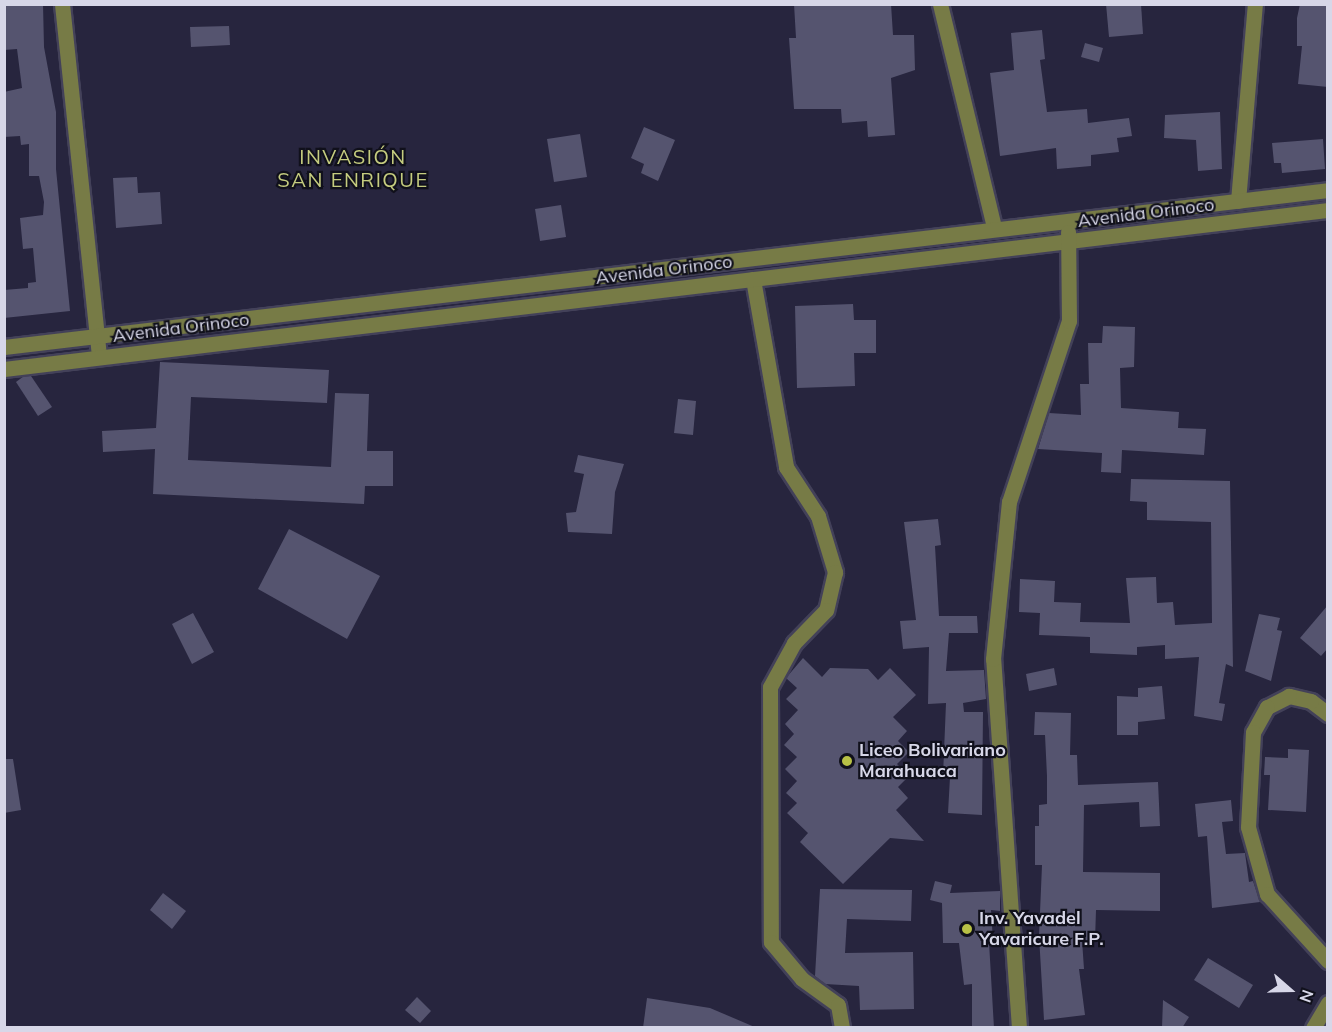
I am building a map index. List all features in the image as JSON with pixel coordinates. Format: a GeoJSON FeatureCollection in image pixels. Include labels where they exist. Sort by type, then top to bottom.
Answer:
{"type":"FeatureCollection","features":[{"type":"Feature","properties":{"kind":"street"},"geometry":{"type":"LineString","coordinates":[[62,4],[99,358]]}},
{"type":"Feature","properties":{"kind":"street"},"geometry":{"type":"LineString","coordinates":[[940,4],[994,228]]}},
{"type":"Feature","properties":{"kind":"street"},"geometry":{"type":"LineString","coordinates":[[1238,201],[1255,4]]}},
{"type":"Feature","properties":{"kind":"street","name":"Avenida Orinoco"},"geometry":{"type":"LineString","coordinates":[[4,347],[97,339],[994,228],[1328,190]]}},
{"type":"Feature","properties":{"kind":"street","name":"Avenida Orinoco"},"geometry":{"type":"LineString","coordinates":[[4,369],[1328,210]]}},
{"type":"Feature","properties":{"kind":"street"},"geometry":{"type":"LineString","coordinates":[[1019,1028],[993,659],[1009,502],[1069,321],[1069,242],[1066,220]]}},
{"type":"Feature","properties":{"kind":"street"},"geometry":{"type":"LineString","coordinates":[[753,279],[786,468],[818,516],[835,572],[826,610],[794,643],[770,687],[771,942],[802,979],[838,1005],[842,1028]]}},
{"type":"Feature","properties":{"kind":"street"},"geometry":{"type":"LineString","coordinates":[[1328,714],[1311,701],[1289,696],[1267,707],[1253,732],[1248,827],[1267,894],[1328,961]]}},
{"type":"Feature","properties":{"kind":"street"},"geometry":{"type":"LineString","coordinates":[[1313,1028],[1328,1004]]}},
{"type":"Feature","properties":{"kind":"building"},"geometry":{"type":"Polygon","coordinates":[[[4,4],[43,4],[44,47],[56,112],[56,169],[70,311],[4,318],[4,290],[28,288],[28,283],[36,282],[33,248],[23,249],[20,218],[43,215],[44,202],[39,176],[29,176],[29,144],[21,145],[20,136],[4,137],[4,92],[22,88],[17,49],[4,50],[4,4]]]}},
{"type":"Feature","properties":{"kind":"building"},"geometry":{"type":"Polygon","coordinates":[[[794,4],[891,4],[893,35],[914,35],[915,70],[891,78],[895,135],[868,137],[867,121],[842,123],[841,109],[794,109],[789,38],[796,38],[794,4]]]}},
{"type":"Feature","properties":{"kind":"building"},"geometry":{"type":"Polygon","coordinates":[[[1106,4],[1141,4],[1143,34],[1109,37],[1106,4]]]}},
{"type":"Feature","properties":{"kind":"building"},"geometry":{"type":"Polygon","coordinates":[[[1300,4],[1328,4],[1328,87],[1298,84],[1302,46],[1297,46],[1297,18],[1300,4]]]}},
{"type":"Feature","properties":{"kind":"building"},"geometry":{"type":"Polygon","coordinates":[[[229,26],[230,45],[191,47],[190,27],[229,26]]]}},
{"type":"Feature","properties":{"kind":"building"},"geometry":{"type":"Polygon","coordinates":[[[1042,30],[1045,59],[1040,60],[1047,112],[1087,109],[1088,123],[1129,118],[1132,136],[1117,138],[1119,152],[1091,155],[1091,166],[1057,169],[1056,148],[1000,156],[990,73],[1014,70],[1011,33],[1042,30]]]}},
{"type":"Feature","properties":{"kind":"building"},"geometry":{"type":"Polygon","coordinates":[[[1085,43],[1103,48],[1099,62],[1081,57],[1085,43]]]}},
{"type":"Feature","properties":{"kind":"building"},"geometry":{"type":"Polygon","coordinates":[[[1220,112],[1222,169],[1198,171],[1196,140],[1164,138],[1165,115],[1220,112]]]}},
{"type":"Feature","properties":{"kind":"building"},"geometry":{"type":"Polygon","coordinates":[[[644,127],[675,140],[658,181],[641,173],[644,164],[631,158],[644,127]]]}},
{"type":"Feature","properties":{"kind":"building"},"geometry":{"type":"Polygon","coordinates":[[[580,134],[587,177],[554,182],[547,139],[580,134]]]}},
{"type":"Feature","properties":{"kind":"building"},"geometry":{"type":"Polygon","coordinates":[[[1323,139],[1325,169],[1282,173],[1281,163],[1274,163],[1272,143],[1323,139]]]}},
{"type":"Feature","properties":{"kind":"building"},"geometry":{"type":"Polygon","coordinates":[[[137,177],[138,193],[160,192],[162,224],[116,228],[113,178],[137,177]]]}},
{"type":"Feature","properties":{"kind":"building"},"geometry":{"type":"Polygon","coordinates":[[[561,205],[566,237],[540,241],[535,209],[561,205]]]}},
{"type":"Feature","properties":{"kind":"building"},"geometry":{"type":"Polygon","coordinates":[[[853,304],[854,320],[876,320],[876,353],[854,353],[855,386],[797,388],[795,306],[853,304]]]}},
{"type":"Feature","properties":{"kind":"building"},"geometry":{"type":"Polygon","coordinates":[[[1103,326],[1135,327],[1134,367],[1120,368],[1121,408],[1179,412],[1178,428],[1206,429],[1204,455],[1122,450],[1121,473],[1101,472],[1102,453],[1038,449],[1049,413],[1081,415],[1080,384],[1089,384],[1088,343],[1102,343],[1103,326]]]}},
{"type":"Feature","properties":{"kind":"building"},"geometry":{"type":"Polygon","coordinates":[[[160,362],[329,370],[327,403],[191,397],[188,460],[331,467],[335,393],[369,394],[367,451],[393,451],[393,486],[365,486],[364,504],[153,494],[155,449],[103,452],[102,431],[156,428],[160,362]]]}},
{"type":"Feature","properties":{"kind":"building"},"geometry":{"type":"Polygon","coordinates":[[[24,376],[31,376],[52,407],[38,416],[16,382],[24,376]]]}},
{"type":"Feature","properties":{"kind":"building"},"geometry":{"type":"Polygon","coordinates":[[[678,399],[696,401],[693,435],[674,433],[678,399]]]}},
{"type":"Feature","properties":{"kind":"building"},"geometry":{"type":"Polygon","coordinates":[[[578,455],[624,464],[615,492],[612,534],[568,532],[566,513],[576,512],[584,474],[574,472],[578,455]]]}},
{"type":"Feature","properties":{"kind":"building"},"geometry":{"type":"Polygon","coordinates":[[[1131,479],[1230,481],[1233,667],[1226,664],[1219,703],[1225,704],[1222,721],[1194,716],[1199,657],[1165,659],[1165,645],[1137,647],[1137,655],[1090,653],[1090,637],[1039,635],[1040,613],[1019,612],[1020,579],[1055,581],[1054,602],[1081,603],[1080,622],[1130,623],[1126,578],[1156,577],[1157,603],[1173,602],[1175,625],[1212,623],[1211,522],[1147,520],[1147,502],[1130,501],[1131,479]]]}},
{"type":"Feature","properties":{"kind":"building"},"geometry":{"type":"Polygon","coordinates":[[[938,519],[941,545],[935,546],[939,616],[977,616],[978,633],[949,633],[946,671],[984,670],[986,699],[963,703],[964,712],[983,712],[982,815],[948,813],[950,777],[943,776],[946,703],[928,704],[929,647],[903,649],[900,621],[916,620],[904,522],[938,519]]]}},
{"type":"Feature","properties":{"kind":"building"},"geometry":{"type":"Polygon","coordinates":[[[289,529],[380,576],[347,639],[258,589],[289,529]]]}},
{"type":"Feature","properties":{"kind":"building"},"geometry":{"type":"Polygon","coordinates":[[[1328,605],[1328,648],[1321,656],[1300,638],[1328,605]]]}},
{"type":"Feature","properties":{"kind":"building"},"geometry":{"type":"Polygon","coordinates":[[[193,613],[214,652],[192,664],[172,624],[193,613]]]}},
{"type":"Feature","properties":{"kind":"building"},"geometry":{"type":"Polygon","coordinates":[[[1259,614],[1280,618],[1277,630],[1282,631],[1271,681],[1245,671],[1259,614]]]}},
{"type":"Feature","properties":{"kind":"building","name":"Liceo Bolivariano Marahuaca"},"geometry":{"type":"Polygon","coordinates":[[[803,658],[822,677],[830,668],[868,669],[878,680],[890,668],[916,695],[893,717],[907,731],[898,741],[909,752],[897,764],[909,776],[898,787],[908,798],[896,810],[924,841],[890,838],[843,884],[800,842],[808,833],[787,813],[797,803],[786,793],[797,781],[785,769],[797,757],[784,745],[794,734],[785,724],[798,710],[786,699],[797,688],[786,678],[803,658]]]}},
{"type":"Feature","properties":{"kind":"building"},"geometry":{"type":"Polygon","coordinates":[[[1054,668],[1057,685],[1029,691],[1026,674],[1054,668]]]}},
{"type":"Feature","properties":{"kind":"building"},"geometry":{"type":"Polygon","coordinates":[[[1162,686],[1165,719],[1138,722],[1138,735],[1117,735],[1117,696],[1138,697],[1138,688],[1162,686]]]}},
{"type":"Feature","properties":{"kind":"building"},"geometry":{"type":"Polygon","coordinates":[[[1035,712],[1071,713],[1070,755],[1077,755],[1078,785],[1158,782],[1160,826],[1140,827],[1139,802],[1084,805],[1083,872],[1160,873],[1160,911],[1096,910],[1095,941],[1082,940],[1084,969],[1079,969],[1085,1015],[1044,1020],[1039,936],[1042,865],[1035,865],[1035,826],[1039,826],[1039,805],[1047,804],[1047,776],[1045,735],[1034,735],[1035,712]]]}},
{"type":"Feature","properties":{"kind":"building"},"geometry":{"type":"Polygon","coordinates":[[[1288,749],[1309,750],[1306,812],[1268,810],[1270,775],[1264,775],[1265,757],[1288,758],[1288,749]]]}},
{"type":"Feature","properties":{"kind":"building"},"geometry":{"type":"Polygon","coordinates":[[[4,759],[13,759],[21,810],[4,813],[4,759]]]}},
{"type":"Feature","properties":{"kind":"building"},"geometry":{"type":"Polygon","coordinates":[[[1231,800],[1233,821],[1222,822],[1226,854],[1245,853],[1249,882],[1253,881],[1260,902],[1212,908],[1207,836],[1198,837],[1195,804],[1231,800]]]}},
{"type":"Feature","properties":{"kind":"building"},"geometry":{"type":"Polygon","coordinates":[[[935,881],[952,885],[950,893],[1000,891],[1000,911],[991,910],[993,941],[989,942],[994,1028],[972,1028],[972,984],[964,985],[959,943],[943,943],[942,903],[930,900],[935,881]]]}},
{"type":"Feature","properties":{"kind":"building"},"geometry":{"type":"Polygon","coordinates":[[[820,889],[912,890],[911,921],[847,919],[845,953],[913,952],[914,1009],[860,1010],[859,986],[825,984],[815,976],[820,889]]]}},
{"type":"Feature","properties":{"kind":"building"},"geometry":{"type":"Polygon","coordinates":[[[163,893],[186,911],[172,929],[150,910],[163,893]]]}},
{"type":"Feature","properties":{"kind":"building"},"geometry":{"type":"Polygon","coordinates":[[[1208,958],[1253,985],[1239,1008],[1194,980],[1208,958]]]}},
{"type":"Feature","properties":{"kind":"building"},"geometry":{"type":"Polygon","coordinates":[[[417,997],[431,1011],[420,1023],[405,1010],[417,997]]]}},
{"type":"Feature","properties":{"kind":"building"},"geometry":{"type":"Polygon","coordinates":[[[647,998],[710,1008],[757,1028],[643,1028],[647,998]]]}},
{"type":"Feature","properties":{"kind":"building"},"geometry":{"type":"Polygon","coordinates":[[[1163,1000],[1189,1017],[1182,1028],[1162,1028],[1163,1000]]]}},
{"type":"Feature","properties":{"kind":"place","name":"Liceo Bolivariano Marahuaca"},"geometry":{"type":"Point","coordinates":[847,761]}},
{"type":"Feature","properties":{"kind":"place","name":"Inv. Yavadel Yavaricure F.P."},"geometry":{"type":"Point","coordinates":[967,929]}},
{"type":"Feature","properties":{"kind":"district","name":"INVASIÓN SAN ENRIQUE"},"geometry":{"type":"Point","coordinates":[353,168]}}]}
